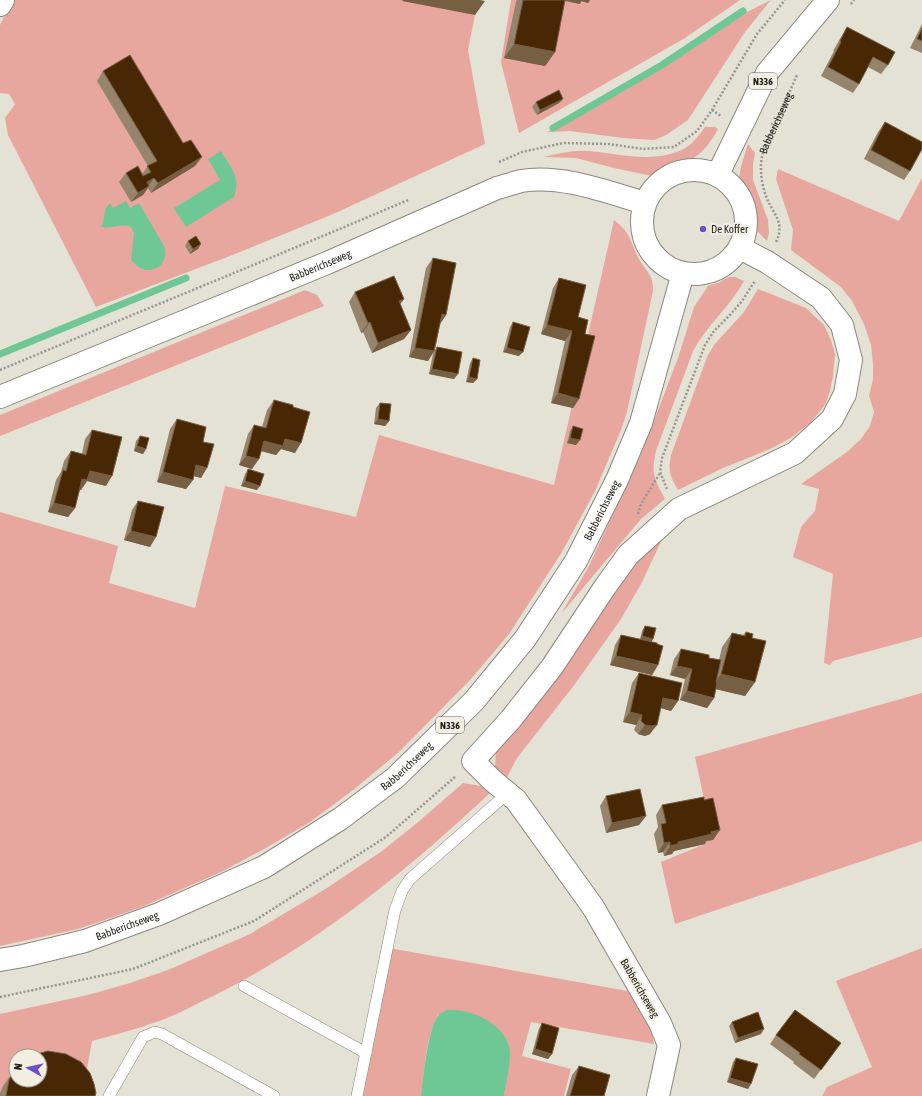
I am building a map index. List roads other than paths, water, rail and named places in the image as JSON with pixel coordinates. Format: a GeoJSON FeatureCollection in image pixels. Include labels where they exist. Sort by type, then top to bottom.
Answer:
{"type":"FeatureCollection","features":[{"type":"Feature","properties":{"kind":"street"},"geometry":{"type":"LineString","coordinates":[[0,5],[3,0]]}},
{"type":"Feature","properties":{"kind":"street","name":"N336"},"geometry":{"type":"LineString","coordinates":[[718,174],[767,73],[828,0]]}},
{"type":"Feature","properties":{"kind":"street"},"geometry":{"type":"LineString","coordinates":[[701,169],[718,174],[732,184],[742,198],[747,214],[746,231],[740,248],[730,261],[716,270],[700,274],[683,273],[666,266],[653,254],[644,238],[642,220],[645,203],[654,188],[667,176],[683,170],[701,169]]}},
{"type":"Feature","properties":{"kind":"street","name":"Babberichseweg"},"geometry":{"type":"LineString","coordinates":[[0,397],[327,263],[497,188],[522,181],[555,180],[589,186],[645,203]]}},
{"type":"Feature","properties":{"kind":"street","name":"Babberichseweg"},"geometry":{"type":"LineString","coordinates":[[658,1096],[669,1045],[660,1022],[593,907],[516,800],[473,761],[511,719],[552,667],[605,586],[628,555],[679,509],[795,453],[832,419],[845,394],[851,360],[842,325],[821,298],[767,262],[740,248]]}},
{"type":"Feature","properties":{"kind":"street","name":"Babberichseweg"},"geometry":{"type":"LineString","coordinates":[[0,960],[85,941],[159,914],[264,867],[340,819],[395,778],[474,701],[525,638],[571,567],[617,480],[641,423],[683,273]]}},
{"type":"Feature","properties":{"kind":"lane"},"geometry":{"type":"LineString","coordinates":[[358,1096],[395,910],[402,891],[410,880],[508,793]]}},
{"type":"Feature","properties":{"kind":"lane"},"geometry":{"type":"LineString","coordinates":[[244,986],[366,1053]]}},
{"type":"Feature","properties":{"kind":"lane"},"geometry":{"type":"LineString","coordinates":[[109,1096],[143,1037],[155,1032],[162,1034],[274,1096]]}},
{"type":"Feature","properties":{"kind":"waterway"},"geometry":{"type":"LineString","coordinates":[[553,128],[662,65],[743,11]]}},
{"type":"Feature","properties":{"kind":"waterway"},"geometry":{"type":"LineString","coordinates":[[0,354],[186,278]]}},
{"type":"Feature","properties":{"kind":"place","name":"De Koffer"},"geometry":{"type":"Point","coordinates":[703,229]}}]}
